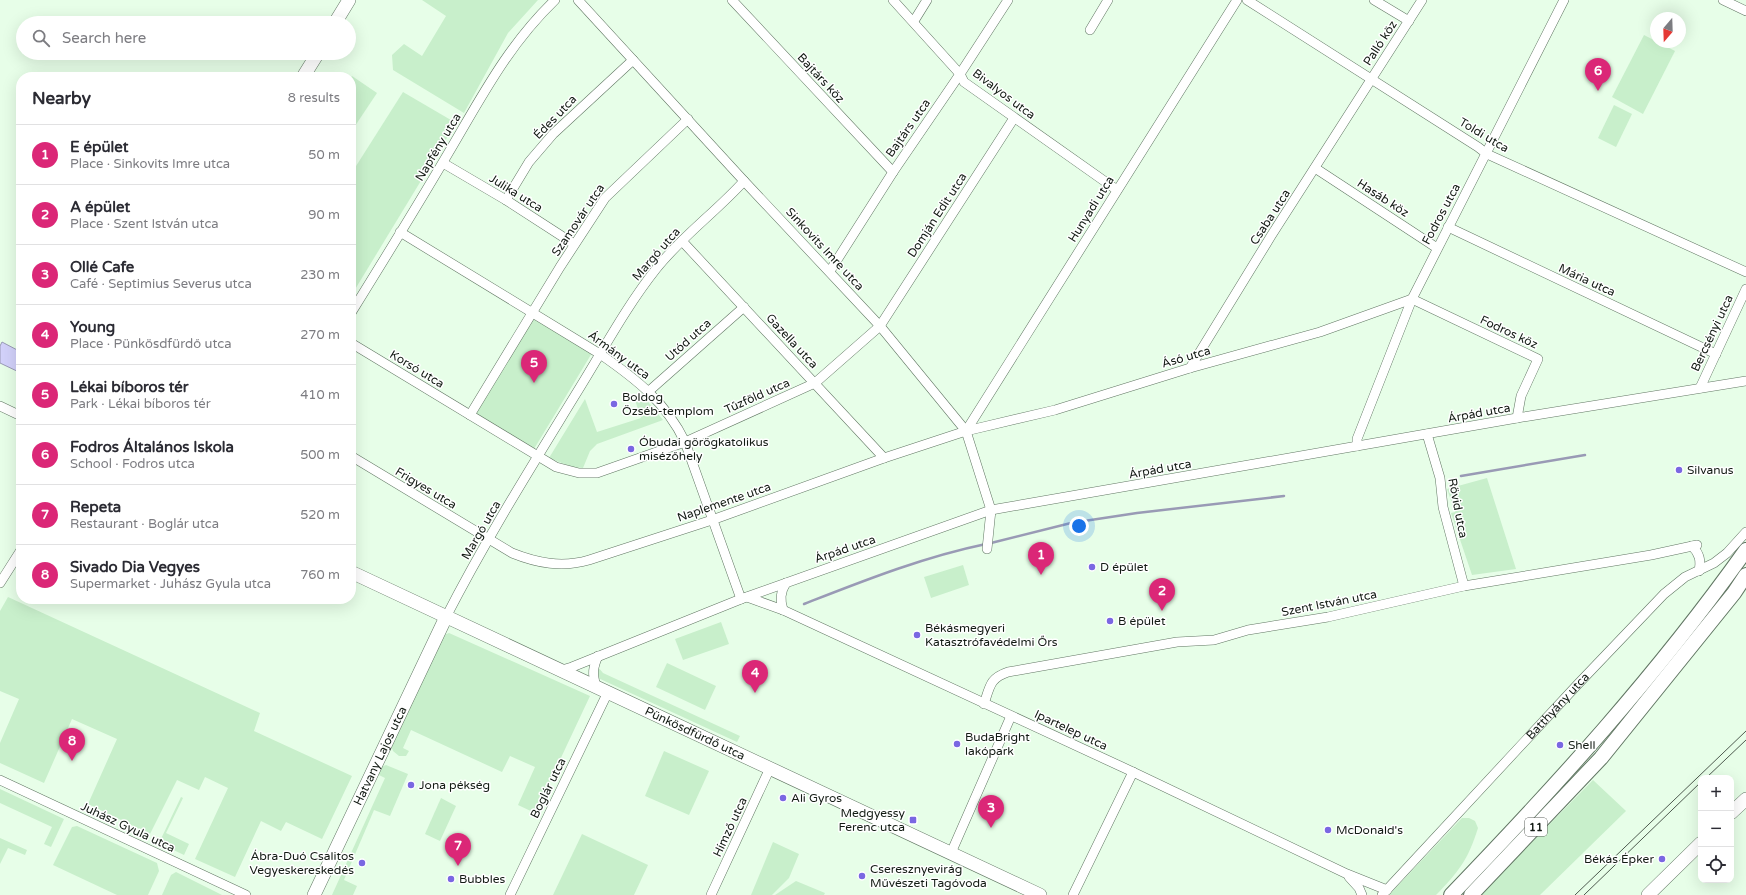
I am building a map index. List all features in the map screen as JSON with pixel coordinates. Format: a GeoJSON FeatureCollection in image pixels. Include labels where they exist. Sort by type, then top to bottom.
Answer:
{"type":"FeatureCollection","features":[{"type":"Feature","properties":{"kind":"main road","name":"11"},"geometry":{"type":"LineString","coordinates":[[1451,895],[1599,737],[1682,636],[1746,550]]}},
{"type":"Feature","properties":{"kind":"main road","name":"11"},"geometry":{"type":"LineString","coordinates":[[1471,895],[1604,754],[1692,646],[1746,575]]}},
{"type":"Feature","properties":{"kind":"street"},"geometry":{"type":"LineString","coordinates":[[339,16],[349,0]]}},
{"type":"Feature","properties":{"kind":"street","name":"Napfény utca"},"geometry":{"type":"LineString","coordinates":[[356,305],[443,163],[505,58],[529,25],[555,0]]}},
{"type":"Feature","properties":{"kind":"street","name":"Sinkovits Imre utca"},"geometry":{"type":"LineString","coordinates":[[578,0],[688,118],[744,181],[880,326],[966,431],[991,510],[987,549]]}},
{"type":"Feature","properties":{"kind":"street","name":"Bajtárs köz"},"geometry":{"type":"LineString","coordinates":[[732,0],[893,172]]}},
{"type":"Feature","properties":{"kind":"street","name":"Bivalyos utca"},"geometry":{"type":"LineString","coordinates":[[893,0],[914,21],[960,74],[964,82],[1117,190]]}},
{"type":"Feature","properties":{"kind":"street"},"geometry":{"type":"LineString","coordinates":[[914,21],[927,0]]}},
{"type":"Feature","properties":{"kind":"street","name":"Bajtárs utca"},"geometry":{"type":"LineString","coordinates":[[830,271],[893,172],[960,74],[1008,0]]}},
{"type":"Feature","properties":{"kind":"street"},"geometry":{"type":"LineString","coordinates":[[1090,30],[1108,0]]}},
{"type":"Feature","properties":{"kind":"street","name":"Hunyadi utca"},"geometry":{"type":"LineString","coordinates":[[966,431],[1237,0]]}},
{"type":"Feature","properties":{"kind":"street","name":"Toldi utca"},"geometry":{"type":"LineString","coordinates":[[1247,0],[1487,154],[1746,272]]}},
{"type":"Feature","properties":{"kind":"street"},"geometry":{"type":"LineString","coordinates":[[1374,0],[1409,21]]}},
{"type":"Feature","properties":{"kind":"street","name":"Palló köz"},"geometry":{"type":"LineString","coordinates":[[1371,79],[1422,0]]}},
{"type":"Feature","properties":{"kind":"street","name":"Fodros utca"},"geometry":{"type":"LineString","coordinates":[[1357,446],[1357,439],[1412,299],[1564,0]]}},
{"type":"Feature","properties":{"kind":"street"},"geometry":{"type":"LineString","coordinates":[[1723,0],[1746,11]]}},
{"type":"Feature","properties":{"kind":"street"},"geometry":{"type":"LineString","coordinates":[[306,72],[314,60]]}},
{"type":"Feature","properties":{"kind":"street","name":"Édes utca"},"geometry":{"type":"LineString","coordinates":[[506,200],[529,162],[553,134],[633,60]]}},
{"type":"Feature","properties":{"kind":"street","name":"Csaba utca"},"geometry":{"type":"LineString","coordinates":[[1190,368],[1271,236],[1371,79]]}},
{"type":"Feature","properties":{"kind":"street","name":"Szamovár utca"},"geometry":{"type":"LineString","coordinates":[[470,415],[574,244],[605,198],[688,118]]}},
{"type":"Feature","properties":{"kind":"street","name":"Domján Edit utca"},"geometry":{"type":"LineString","coordinates":[[880,326],[1014,118]]}},
{"type":"Feature","properties":{"kind":"street","name":"Julika utca"},"geometry":{"type":"LineString","coordinates":[[443,163],[506,200],[574,244]]}},
{"type":"Feature","properties":{"kind":"street","name":"Hasáb köz"},"geometry":{"type":"LineString","coordinates":[[1315,168],[1437,248]]}},
{"type":"Feature","properties":{"kind":"street","name":"Margó utca"},"geometry":{"type":"LineString","coordinates":[[446,617],[489,539],[538,456],[640,290],[682,241],[721,205],[744,181]]}},
{"type":"Feature","properties":{"kind":"street","name":"Mária utca"},"geometry":{"type":"LineString","coordinates":[[1448,227],[1716,354]]}},
{"type":"Feature","properties":{"kind":"street","name":"Ármány utca"},"geometry":{"type":"LineString","coordinates":[[400,232],[600,354],[649,391],[677,425],[685,442],[712,520],[744,598]]}},
{"type":"Feature","properties":{"kind":"street","name":"Gazella utca"},"geometry":{"type":"LineString","coordinates":[[682,241],[884,458]]}},
{"type":"Feature","properties":{"kind":"street","name":"Bercsényi utca"},"geometry":{"type":"LineString","coordinates":[[1700,388],[1746,289]]}},
{"type":"Feature","properties":{"kind":"street","name":"Ásó utca"},"geometry":{"type":"LineString","coordinates":[[966,431],[1054,410],[1190,368],[1320,332],[1412,299]]}},
{"type":"Feature","properties":{"kind":"street","name":"Fodros köz"},"geometry":{"type":"LineString","coordinates":[[1412,299],[1538,359],[1521,396],[1517,418]]}},
{"type":"Feature","properties":{"kind":"street","name":"Utód utca"},"geometry":{"type":"LineString","coordinates":[[649,391],[744,307]]}},
{"type":"Feature","properties":{"kind":"street","name":"Tűzföld utca"},"geometry":{"type":"LineString","coordinates":[[538,456],[564,470],[579,473],[598,473],[685,442],[815,383],[880,326]]}},
{"type":"Feature","properties":{"kind":"street","name":"Korsó utca"},"geometry":{"type":"LineString","coordinates":[[356,346],[538,456]]}},
{"type":"Feature","properties":{"kind":"street","name":"Árpád utca"},"geometry":{"type":"LineString","coordinates":[[562,670],[572,668],[598,656],[744,598],[991,510],[1517,418],[1746,380]]}},
{"type":"Feature","properties":{"kind":"street"},"geometry":{"type":"LineString","coordinates":[[0,406],[16,414]]}},
{"type":"Feature","properties":{"kind":"street","name":"Naplemente utca"},"geometry":{"type":"LineString","coordinates":[[489,539],[512,553],[529,559],[554,564],[569,565],[589,560],[712,520],[884,458],[966,431]]}},
{"type":"Feature","properties":{"kind":"street","name":"Rövid utca"},"geometry":{"type":"LineString","coordinates":[[1427,434],[1440,478],[1443,506],[1464,586]]}},
{"type":"Feature","properties":{"kind":"street","name":"Frigyes utca"},"geometry":{"type":"LineString","coordinates":[[356,459],[489,539]]}},
{"type":"Feature","properties":{"kind":"street","name":"Batthyány utca"},"geometry":{"type":"LineString","coordinates":[[1384,892],[1664,594],[1685,578],[1714,563],[1746,532]]}},
{"type":"Feature","properties":{"kind":"street","name":"Szent István utca"},"geometry":{"type":"LineString","coordinates":[[984,704],[992,682],[998,676],[1008,672],[1177,642],[1214,640],[1248,630],[1328,617],[1464,586],[1651,555],[1694,546],[1701,559],[1699,571]]}},
{"type":"Feature","properties":{"kind":"street"},"geometry":{"type":"LineString","coordinates":[[0,583],[16,558]]}},
{"type":"Feature","properties":{"kind":"street","name":"Pünkösdfürdő utca"},"geometry":{"type":"LineString","coordinates":[[356,574],[1040,895]]}},
{"type":"Feature","properties":{"kind":"street"},"geometry":{"type":"LineString","coordinates":[[783,610],[781,594],[786,583]]}},
{"type":"Feature","properties":{"kind":"street","name":"Ipartelep utca"},"geometry":{"type":"LineString","coordinates":[[744,598],[783,610],[1133,772],[1384,892]]}},
{"type":"Feature","properties":{"kind":"street","name":"Hatvany Lajos utca"},"geometry":{"type":"LineString","coordinates":[[314,895],[446,617]]}},
{"type":"Feature","properties":{"kind":"street"},"geometry":{"type":"LineString","coordinates":[[598,656],[593,667],[593,677],[602,689]]}},
{"type":"Feature","properties":{"kind":"street","name":"Boglár utca"},"geometry":{"type":"LineString","coordinates":[[510,895],[602,689]]}},
{"type":"Feature","properties":{"kind":"street"},"geometry":{"type":"LineString","coordinates":[[951,853],[1011,716]]}},
{"type":"Feature","properties":{"kind":"street","name":"Hímző utca"},"geometry":{"type":"LineString","coordinates":[[711,895],[770,768]]}},
{"type":"Feature","properties":{"kind":"street"},"geometry":{"type":"LineString","coordinates":[[1073,895],[1133,772]]}},
{"type":"Feature","properties":{"kind":"street","name":"Juhász Gyula utca"},"geometry":{"type":"LineString","coordinates":[[0,780],[246,895]]}},
{"type":"Feature","properties":{"kind":"street"},"geometry":{"type":"LineString","coordinates":[[1734,811],[1746,799]]}},
{"type":"Feature","properties":{"kind":"street"},"geometry":{"type":"LineString","coordinates":[[1648,895],[1698,846]]}},
{"type":"Feature","properties":{"kind":"street","name":"Ipartelep utca"},"geometry":{"type":"LineString","coordinates":[[1347,874],[1359,888],[1362,895]]}},
{"type":"Feature","properties":{"kind":"green space"},"geometry":{"type":"Polygon","coordinates":[[[422,0],[538,0],[508,33],[464,113],[393,70],[392,55],[404,44],[422,56],[446,16],[422,0]]]}},
{"type":"Feature","properties":{"kind":"green space"},"geometry":{"type":"Polygon","coordinates":[[[1644,35],[1650,38],[1650,48],[1669,48],[1675,51],[1643,114],[1612,97],[1644,35]]]}},
{"type":"Feature","properties":{"kind":"green space"},"geometry":{"type":"Polygon","coordinates":[[[356,79],[377,93],[356,124],[356,79]]]}},
{"type":"Feature","properties":{"kind":"green space"},"geometry":{"type":"Polygon","coordinates":[[[403,92],[456,123],[356,288],[356,166],[403,92]]]}},
{"type":"Feature","properties":{"kind":"green space"},"geometry":{"type":"Polygon","coordinates":[[[1614,105],[1632,114],[1616,147],[1598,138],[1614,105]]]}},
{"type":"Feature","properties":{"kind":"green space"},"geometry":{"type":"Polygon","coordinates":[[[533,318],[592,353],[534,449],[475,414],[533,318]]]}},
{"type":"Feature","properties":{"kind":"green space"},"geometry":{"type":"Polygon","coordinates":[[[644,397],[663,420],[597,444],[590,451],[583,468],[572,467],[549,458],[585,399],[597,432],[641,418],[635,400],[644,397]]]}},
{"type":"Feature","properties":{"kind":"green space"},"geometry":{"type":"Polygon","coordinates":[[[1487,478],[1516,569],[1472,575],[1451,513],[1455,512],[1447,489],[1487,478]]]}},
{"type":"Feature","properties":{"kind":"green space"},"geometry":{"type":"Polygon","coordinates":[[[963,565],[969,585],[931,598],[924,577],[963,565]]]}},
{"type":"Feature","properties":{"kind":"green space"},"geometry":{"type":"Polygon","coordinates":[[[8,597],[16,601],[16,604],[23,604],[260,713],[254,731],[352,776],[322,839],[286,822],[281,831],[261,821],[235,877],[195,859],[228,788],[205,777],[199,790],[177,780],[150,834],[88,804],[117,739],[72,719],[44,783],[0,763],[0,743],[19,699],[0,691],[0,611],[8,597]]]}},
{"type":"Feature","properties":{"kind":"green space"},"geometry":{"type":"Polygon","coordinates":[[[721,622],[729,644],[683,660],[675,639],[721,622]]]}},
{"type":"Feature","properties":{"kind":"green space"},"geometry":{"type":"Polygon","coordinates":[[[449,633],[590,696],[535,813],[518,805],[535,767],[510,756],[502,772],[411,730],[403,748],[409,751],[406,756],[399,756],[393,751],[390,742],[441,636],[449,633]]]}},
{"type":"Feature","properties":{"kind":"green space"},"geometry":{"type":"Polygon","coordinates":[[[667,663],[716,686],[705,710],[656,687],[667,663]]]}},
{"type":"Feature","properties":{"kind":"green space"},"geometry":{"type":"Polygon","coordinates":[[[598,667],[603,673],[740,736],[737,742],[598,678],[598,667]]]}},
{"type":"Feature","properties":{"kind":"green space"},"geometry":{"type":"Polygon","coordinates":[[[664,751],[709,771],[689,815],[645,796],[664,751]]]}},
{"type":"Feature","properties":{"kind":"green space"},"geometry":{"type":"Polygon","coordinates":[[[386,765],[408,774],[390,816],[374,810],[344,880],[357,886],[353,895],[332,895],[385,778],[377,774],[381,767],[386,765]]]}},
{"type":"Feature","properties":{"kind":"green space"},"geometry":{"type":"Polygon","coordinates":[[[1593,780],[1626,811],[1540,895],[1480,895],[1593,780]]]}},
{"type":"Feature","properties":{"kind":"green space"},"geometry":{"type":"Polygon","coordinates":[[[0,789],[64,819],[51,847],[44,844],[52,827],[0,803],[0,789]]]}},
{"type":"Feature","properties":{"kind":"green space"},"geometry":{"type":"Polygon","coordinates":[[[181,797],[183,798],[166,833],[189,844],[184,855],[159,843],[181,797]]]}},
{"type":"Feature","properties":{"kind":"green space"},"geometry":{"type":"Polygon","coordinates":[[[441,798],[456,806],[440,841],[425,834],[441,798]]]}},
{"type":"Feature","properties":{"kind":"green space"},"geometry":{"type":"Polygon","coordinates":[[[1462,818],[1469,818],[1475,821],[1478,828],[1470,849],[1457,872],[1436,895],[1389,895],[1462,818]]]}},
{"type":"Feature","properties":{"kind":"green space"},"geometry":{"type":"Polygon","coordinates":[[[77,826],[157,863],[159,871],[148,895],[117,895],[53,865],[72,827],[77,826]]]}},
{"type":"Feature","properties":{"kind":"green space"},"geometry":{"type":"Polygon","coordinates":[[[582,834],[648,865],[634,895],[553,895],[582,834]]]}},
{"type":"Feature","properties":{"kind":"green space"},"geometry":{"type":"Polygon","coordinates":[[[0,838],[27,850],[25,855],[8,848],[0,864],[0,838]]]}},
{"type":"Feature","properties":{"kind":"green space"},"geometry":{"type":"Polygon","coordinates":[[[773,842],[799,854],[789,878],[772,895],[751,895],[773,842]]]}},
{"type":"Feature","properties":{"kind":"green space"},"geometry":{"type":"Polygon","coordinates":[[[176,872],[222,895],[162,895],[171,875],[176,872]]]}},
{"type":"Feature","properties":{"kind":"green space"},"geometry":{"type":"Polygon","coordinates":[[[796,881],[825,893],[824,895],[775,895],[796,881]]]}},
{"type":"Feature","properties":{"kind":"water"},"geometry":{"type":"Polygon","coordinates":[[[2,342],[16,349],[16,371],[0,363],[0,346],[2,342]]]}},
{"type":"Feature","properties":{"kind":"waterway"},"geometry":{"type":"LineString","coordinates":[[1461,476],[1585,455]]}},
{"type":"Feature","properties":{"kind":"waterway"},"geometry":{"type":"LineString","coordinates":[[991,543],[1071,523],[1137,513],[1284,496]]}},
{"type":"Feature","properties":{"kind":"waterway"},"geometry":{"type":"LineString","coordinates":[[804,604],[871,578],[916,563],[986,544]]}},
{"type":"Feature","properties":{"kind":"tram line"},"geometry":{"type":"LineString","coordinates":[[1575,895],[1746,731]]}},
{"type":"Feature","properties":{"kind":"tram line"},"geometry":{"type":"LineString","coordinates":[[1709,775],[1746,740]]}},
{"type":"Feature","properties":{"kind":"tram line"},"geometry":{"type":"LineString","coordinates":[[1584,895],[1698,785]]}},
{"type":"Feature","properties":{"kind":"place","name":"Fodros Általános Iskola"},"geometry":{"type":"Point","coordinates":[1598,91]}},
{"type":"Feature","properties":{"kind":"place","name":"Lékai bíboros tér"},"geometry":{"type":"Point","coordinates":[534,383]}},
{"type":"Feature","properties":{"kind":"place","name":"Boldog Özséb-templom"},"geometry":{"type":"Point","coordinates":[614,404]}},
{"type":"Feature","properties":{"kind":"place","name":"Óbudai görögkatolikus misézőhely"},"geometry":{"type":"Point","coordinates":[631,449]}},
{"type":"Feature","properties":{"kind":"place","name":"Silvanus"},"geometry":{"type":"Point","coordinates":[1679,470]}},
{"type":"Feature","properties":{"kind":"place","name":"D épület"},"geometry":{"type":"Point","coordinates":[1092,567]}},
{"type":"Feature","properties":{"kind":"place","name":"E épület"},"geometry":{"type":"Point","coordinates":[1041,575]}},
{"type":"Feature","properties":{"kind":"place","name":"A épület"},"geometry":{"type":"Point","coordinates":[1162,611]}},
{"type":"Feature","properties":{"kind":"place","name":"B épület"},"geometry":{"type":"Point","coordinates":[1110,621]}},
{"type":"Feature","properties":{"kind":"place","name":"Békásmegyeri Katasztrófavédelmi Őrs"},"geometry":{"type":"Point","coordinates":[917,635]}},
{"type":"Feature","properties":{"kind":"place","name":"Young"},"geometry":{"type":"Point","coordinates":[755,693]}},
{"type":"Feature","properties":{"kind":"place","name":"BudaBright lakópark"},"geometry":{"type":"Point","coordinates":[957,744]}},
{"type":"Feature","properties":{"kind":"place","name":"Shell"},"geometry":{"type":"Point","coordinates":[1560,745]}},
{"type":"Feature","properties":{"kind":"place","name":"Sivado Dia Vegyes"},"geometry":{"type":"Point","coordinates":[72,761]}},
{"type":"Feature","properties":{"kind":"place","name":"Jona pékség"},"geometry":{"type":"Point","coordinates":[411,785]}},
{"type":"Feature","properties":{"kind":"place","name":"Ali Gyros"},"geometry":{"type":"Point","coordinates":[783,798]}},
{"type":"Feature","properties":{"kind":"place","name":"Medgyessy Ferenc utca"},"geometry":{"type":"Point","coordinates":[913,820]}},
{"type":"Feature","properties":{"kind":"place","name":"Ollé Cafe"},"geometry":{"type":"Point","coordinates":[991,828]}},
{"type":"Feature","properties":{"kind":"place","name":"McDonald's"},"geometry":{"type":"Point","coordinates":[1328,830]}},
{"type":"Feature","properties":{"kind":"place","name":"Békás Épker"},"geometry":{"type":"Point","coordinates":[1662,859]}},
{"type":"Feature","properties":{"kind":"place","name":"Ábra-Duó Csalitos Vegyeskereskedés"},"geometry":{"type":"Point","coordinates":[362,863]}},
{"type":"Feature","properties":{"kind":"place","name":"Repeta"},"geometry":{"type":"Point","coordinates":[458,866]}},
{"type":"Feature","properties":{"kind":"place","name":"Cseresznyevirág Művészeti Tagóvoda"},"geometry":{"type":"Point","coordinates":[862,876]}},
{"type":"Feature","properties":{"kind":"place","name":"Bubbles"},"geometry":{"type":"Point","coordinates":[451,879]}}]}
